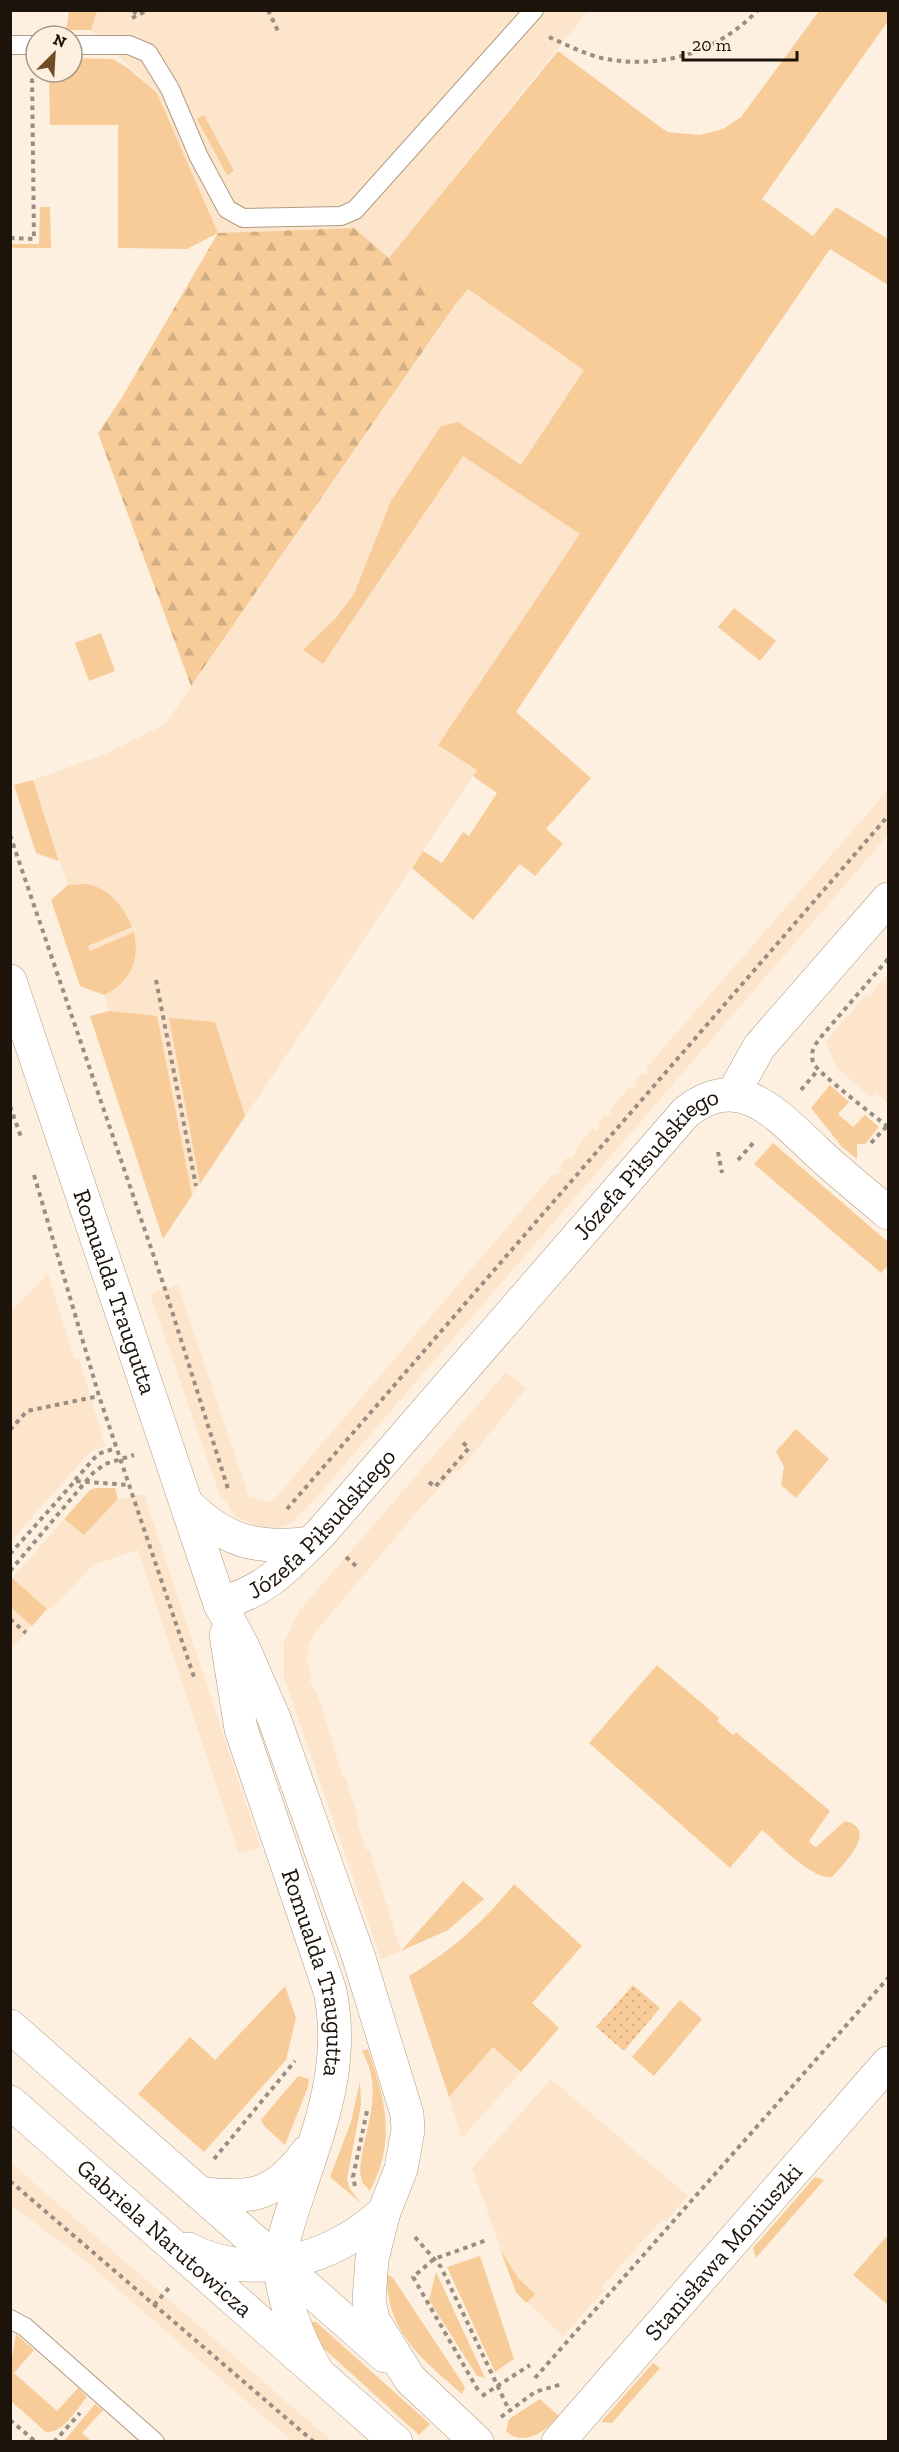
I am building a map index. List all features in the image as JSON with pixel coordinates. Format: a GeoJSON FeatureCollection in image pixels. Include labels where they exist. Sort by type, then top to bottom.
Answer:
{"type":"FeatureCollection","features":[{"type":"Feature","properties":{"kind":"street","name":"Józefa Piłsudskiego"},"geometry":{"type":"LineString","coordinates":[[220,1604],[248,1596],[262,1587],[279,1575],[310,1543],[687,1112],[702,1100],[733,1094],[759,1047],[888,898]]}},
{"type":"Feature","properties":{"kind":"street","name":"Romualda Traugutta"},"geometry":{"type":"LineString","coordinates":[[10,981],[220,1604],[274,1718],[359,1958],[404,2101],[408,2130],[406,2149],[394,2192],[384,2212],[372,2259],[369,2300],[373,2320],[410,2379],[485,2434]]}},
{"type":"Feature","properties":{"kind":"street"},"geometry":{"type":"LineString","coordinates":[[733,1094],[756,1100],[778,1115],[888,1213]]}},
{"type":"Feature","properties":{"kind":"street"},"geometry":{"type":"LineString","coordinates":[[186,1503],[207,1524],[243,1540],[264,1546],[310,1543]]}},
{"type":"Feature","properties":{"kind":"street","name":"Romualda Traugutta"},"geometry":{"type":"LineString","coordinates":[[220,1604],[241,1729],[330,1991],[336,2020],[336,2048],[329,2089],[292,2210],[281,2263],[311,2257],[334,2247],[364,2230],[384,2212]]}},
{"type":"Feature","properties":{"kind":"street"},"geometry":{"type":"LineString","coordinates":[[10,2026],[206,2179],[281,2263],[410,2379]]}},
{"type":"Feature","properties":{"kind":"street","name":"Stanisława Moniuszki"},"geometry":{"type":"LineString","coordinates":[[558,2442],[888,2063]]}},
{"type":"Feature","properties":{"kind":"street","name":"Gabriela Narutowicza"},"geometry":{"type":"LineString","coordinates":[[10,2102],[396,2442]]}},
{"type":"Feature","properties":{"kind":"street"},"geometry":{"type":"LineString","coordinates":[[206,2179],[243,2196],[267,2190],[286,2176],[315,2140]]}},
{"type":"Feature","properties":{"kind":"street"},"geometry":{"type":"LineString","coordinates":[[160,2235],[202,2257],[229,2265],[281,2263]]}},
{"type":"Feature","properties":{"kind":"street","name":"Gabriela Narutowicza"},"geometry":{"type":"LineString","coordinates":[[281,2263],[295,2327],[302,2347],[318,2373]]}},
{"type":"Feature","properties":{"kind":"lane"},"geometry":{"type":"LineString","coordinates":[[84,45],[129,45],[148,53],[170,89],[199,157],[227,209],[243,218],[341,216],[355,210],[534,10]]}},
{"type":"Feature","properties":{"kind":"lane"},"geometry":{"type":"LineString","coordinates":[[10,2319],[25,2327],[155,2442]]}},
{"type":"Feature","properties":{"kind":"path"},"geometry":{"type":"LineString","coordinates":[[136,10],[132,18],[148,10]]}},
{"type":"Feature","properties":{"kind":"path"},"geometry":{"type":"LineString","coordinates":[[268,10],[278,31]]}},
{"type":"Feature","properties":{"kind":"path"},"geometry":{"type":"LineString","coordinates":[[521,25],[583,52],[605,58],[641,61],[679,58],[718,43],[743,27],[758,10]]}},
{"type":"Feature","properties":{"kind":"path"},"geometry":{"type":"LineString","coordinates":[[10,238],[34,239],[34,84]]}},
{"type":"Feature","properties":{"kind":"path"},"geometry":{"type":"LineString","coordinates":[[284,1512],[888,816]]}},
{"type":"Feature","properties":{"kind":"path"},"geometry":{"type":"LineString","coordinates":[[10,835],[161,1278],[230,1493],[234,1499]]}},
{"type":"Feature","properties":{"kind":"path"},"geometry":{"type":"LineString","coordinates":[[871,1143],[888,1126],[818,1070],[812,1056],[813,1047],[819,1038],[888,959]]}},
{"type":"Feature","properties":{"kind":"path"},"geometry":{"type":"LineString","coordinates":[[156,980],[196,1186]]}},
{"type":"Feature","properties":{"kind":"path"},"geometry":{"type":"LineString","coordinates":[[10,1106],[25,1147]]}},
{"type":"Feature","properties":{"kind":"path"},"geometry":{"type":"LineString","coordinates":[[718,1152],[722,1173]]}},
{"type":"Feature","properties":{"kind":"path"},"geometry":{"type":"LineString","coordinates":[[32,1168],[99,1396],[196,1683]]}},
{"type":"Feature","properties":{"kind":"path"},"geometry":{"type":"LineString","coordinates":[[10,1430],[27,1412],[99,1396]]}},
{"type":"Feature","properties":{"kind":"path"},"geometry":{"type":"LineString","coordinates":[[429,1482],[435,1487],[469,1448],[462,1442]]}},
{"type":"Feature","properties":{"kind":"path"},"geometry":{"type":"LineString","coordinates":[[10,1554],[98,1454],[116,1448]]}},
{"type":"Feature","properties":{"kind":"path"},"geometry":{"type":"LineString","coordinates":[[10,1571],[100,1468],[132,1456]]}},
{"type":"Feature","properties":{"kind":"path"},"geometry":{"type":"LineString","coordinates":[[75,1480],[129,1485]]}},
{"type":"Feature","properties":{"kind":"path"},"geometry":{"type":"LineString","coordinates":[[10,1619],[26,1633]]}},
{"type":"Feature","properties":{"kind":"path"},"geometry":{"type":"LineString","coordinates":[[536,2378],[888,1978]]}},
{"type":"Feature","properties":{"kind":"path"},"geometry":{"type":"LineString","coordinates":[[206,2179],[294,2065],[297,2057]]}},
{"type":"Feature","properties":{"kind":"path"},"geometry":{"type":"LineString","coordinates":[[10,2181],[314,2442]]}},
{"type":"Feature","properties":{"kind":"path"},"geometry":{"type":"LineString","coordinates":[[384,2212],[415,2237],[443,2272],[496,2387],[509,2410]]}},
{"type":"Feature","properties":{"kind":"path"},"geometry":{"type":"LineString","coordinates":[[487,2240],[434,2259],[413,2277],[483,2398],[530,2365]]}},
{"type":"Feature","properties":{"kind":"path"},"geometry":{"type":"LineString","coordinates":[[154,2305],[176,2280]]}},
{"type":"Feature","properties":{"kind":"path"},"geometry":{"type":"LineString","coordinates":[[485,2434],[509,2410],[535,2392],[557,2384],[569,2383],[594,2401]]}},
{"type":"Feature","properties":{"kind":"path"},"geometry":{"type":"LineString","coordinates":[[54,2442],[98,2392]]}},
{"type":"Feature","properties":{"kind":"path"},"geometry":{"type":"LineString","coordinates":[[10,2420],[36,2442]]}},
{"type":"Feature","properties":{"kind":"shaded area"},"geometry":{"type":"Polygon","coordinates":[[[97,10],[588,11],[389,258],[354,228],[218,233],[157,93],[91,30],[97,10]]]}},
{"type":"Feature","properties":{"kind":"shaded area"},"geometry":{"type":"Polygon","coordinates":[[[604,86],[830,249],[672,478],[178,1217],[33,780],[103,755],[165,724],[467,289],[604,86]]]}},
{"type":"Feature","properties":{"kind":"shaded area"},"geometry":{"type":"Polygon","coordinates":[[[888,790],[888,835],[307,1508],[291,1523],[275,1529],[266,1530],[236,1517],[219,1493],[150,1294],[178,1285],[249,1497],[272,1502],[552,1175],[557,1175],[562,1169],[560,1166],[568,1157],[571,1159],[576,1153],[574,1151],[593,1128],[596,1131],[600,1126],[597,1124],[605,1115],[609,1117],[612,1113],[610,1110],[629,1087],[632,1090],[637,1084],[635,1081],[642,1073],[645,1076],[649,1072],[646,1068],[888,790]]]}},
{"type":"Feature","properties":{"kind":"shaded area"},"geometry":{"type":"Polygon","coordinates":[[[888,974],[888,1104],[877,1093],[872,1098],[836,1067],[826,1041],[866,995],[869,997],[888,974]]]}},
{"type":"Feature","properties":{"kind":"shaded area"},"geometry":{"type":"Polygon","coordinates":[[[48,1273],[74,1359],[79,1358],[105,1446],[90,1452],[11,1541],[11,1312],[48,1273]]]}},
{"type":"Feature","properties":{"kind":"shaded area"},"geometry":{"type":"Polygon","coordinates":[[[506,1372],[526,1389],[458,1472],[456,1470],[422,1506],[313,1635],[308,1647],[307,1660],[312,1679],[310,1680],[320,1701],[343,1778],[345,1777],[359,1820],[357,1821],[366,1850],[369,1849],[401,1951],[381,1959],[284,1677],[284,1643],[299,1611],[506,1372]]]}},
{"type":"Feature","properties":{"kind":"shaded area"},"geometry":{"type":"Polygon","coordinates":[[[144,1494],[260,1847],[252,1850],[239,1853],[238,1851],[138,1550],[93,1565],[52,1609],[47,1609],[11,1649],[11,1580],[64,1519],[84,1535],[118,1499],[144,1494]]]}},
{"type":"Feature","properties":{"kind":"shaded area"},"geometry":{"type":"Polygon","coordinates":[[[493,2047],[521,2072],[462,2138],[449,2097],[493,2047]]]}},
{"type":"Feature","properties":{"kind":"shaded area"},"geometry":{"type":"Polygon","coordinates":[[[551,2079],[688,2196],[666,2221],[662,2219],[602,2287],[605,2290],[563,2336],[516,2292],[472,2168],[551,2079]]]}},
{"type":"Feature","properties":{"kind":"shaded area"},"geometry":{"type":"Polygon","coordinates":[[[11,2163],[332,2441],[292,2441],[82,2258],[11,2205],[11,2163]]]}},
{"type":"Feature","properties":{"kind":"green space"},"geometry":{"type":"Polygon","coordinates":[[[69,11],[97,11],[91,30],[84,30],[84,24],[67,24],[69,11]]]}},
{"type":"Feature","properties":{"kind":"green space"},"geometry":{"type":"Polygon","coordinates":[[[819,11],[888,11],[888,21],[762,199],[813,236],[836,207],[888,239],[888,285],[830,249],[672,478],[516,712],[591,778],[546,829],[563,844],[535,876],[520,864],[473,920],[412,868],[423,851],[442,863],[463,832],[469,836],[497,793],[473,776],[477,770],[438,745],[580,534],[463,456],[323,664],[303,650],[336,618],[354,594],[391,501],[441,426],[458,422],[521,465],[584,370],[468,289],[455,305],[389,258],[558,51],[667,132],[700,135],[723,129],[741,117],[819,11]]]}},
{"type":"Feature","properties":{"kind":"green space"},"geometry":{"type":"Polygon","coordinates":[[[84,58],[113,59],[128,68],[157,93],[218,233],[187,249],[118,248],[118,125],[50,125],[49,84],[84,84],[84,58]]]}},
{"type":"Feature","properties":{"kind":"green space"},"geometry":{"type":"Polygon","coordinates":[[[204,115],[234,171],[227,175],[197,119],[204,115]]]}},
{"type":"Feature","properties":{"kind":"green space"},"geometry":{"type":"Polygon","coordinates":[[[40,207],[50,207],[51,248],[11,248],[11,244],[39,244],[40,207]]]}},
{"type":"Feature","properties":{"kind":"green space"},"geometry":{"type":"Polygon","coordinates":[[[354,228],[389,258],[455,305],[191,686],[98,433],[121,399],[218,233],[354,228]]]}},
{"type":"Feature","properties":{"kind":"green space"},"geometry":{"type":"Polygon","coordinates":[[[734,608],[776,641],[760,661],[718,627],[734,608]]]}},
{"type":"Feature","properties":{"kind":"green space"},"geometry":{"type":"Polygon","coordinates":[[[101,633],[115,671],[89,681],[75,643],[101,633]]]}},
{"type":"Feature","properties":{"kind":"green space"},"geometry":{"type":"Polygon","coordinates":[[[33,780],[59,861],[36,853],[14,785],[33,780]]]}},
{"type":"Feature","properties":{"kind":"green space"},"geometry":{"type":"Polygon","coordinates":[[[85,884],[108,893],[120,905],[132,927],[88,946],[90,951],[134,932],[136,942],[134,961],[127,977],[121,984],[104,995],[80,986],[51,900],[68,885],[85,884]]]}},
{"type":"Feature","properties":{"kind":"green space"},"geometry":{"type":"Polygon","coordinates":[[[109,1011],[157,1016],[192,1195],[163,1239],[90,1016],[109,1011]]]}},
{"type":"Feature","properties":{"kind":"green space"},"geometry":{"type":"Polygon","coordinates":[[[169,1018],[215,1022],[245,1116],[200,1184],[169,1018]]]}},
{"type":"Feature","properties":{"kind":"green space"},"geometry":{"type":"Polygon","coordinates":[[[830,1085],[849,1102],[838,1114],[853,1127],[865,1115],[879,1127],[865,1144],[857,1144],[857,1159],[842,1147],[811,1108],[830,1085]]]}},
{"type":"Feature","properties":{"kind":"green space"},"geometry":{"type":"Polygon","coordinates":[[[773,1143],[888,1242],[888,1265],[881,1273],[754,1164],[773,1143]]]}},
{"type":"Feature","properties":{"kind":"green space"},"geometry":{"type":"Polygon","coordinates":[[[796,1429],[829,1459],[796,1498],[781,1485],[784,1467],[776,1451],[796,1429]]]}},
{"type":"Feature","properties":{"kind":"green space"},"geometry":{"type":"Polygon","coordinates":[[[115,1488],[118,1499],[84,1535],[64,1519],[90,1490],[115,1488]]]}},
{"type":"Feature","properties":{"kind":"green space"},"geometry":{"type":"Polygon","coordinates":[[[12,1578],[47,1609],[32,1626],[11,1607],[12,1578]]]}},
{"type":"Feature","properties":{"kind":"green space"},"geometry":{"type":"Polygon","coordinates":[[[657,1665],[719,1718],[717,1721],[733,1735],[736,1732],[830,1811],[809,1841],[812,1845],[816,1847],[845,1821],[855,1825],[859,1831],[856,1848],[832,1877],[815,1873],[805,1867],[762,1830],[730,1868],[589,1743],[657,1665]]]}},
{"type":"Feature","properties":{"kind":"green space"},"geometry":{"type":"Polygon","coordinates":[[[463,1881],[484,1899],[448,1930],[401,1951],[463,1881]]]}},
{"type":"Feature","properties":{"kind":"green space"},"geometry":{"type":"Polygon","coordinates":[[[514,1884],[582,1946],[532,2003],[559,2028],[521,2072],[493,2047],[449,2097],[409,1976],[466,1935],[514,1884]]]}},
{"type":"Feature","properties":{"kind":"green space"},"geometry":{"type":"Polygon","coordinates":[[[633,1985],[660,2008],[624,2051],[596,2027],[633,1985]]]}},
{"type":"Feature","properties":{"kind":"green space"},"geometry":{"type":"Polygon","coordinates":[[[285,1986],[296,2018],[286,2060],[204,2152],[138,2094],[190,2037],[215,2060],[285,1986]]]}},
{"type":"Feature","properties":{"kind":"green space"},"geometry":{"type":"Polygon","coordinates":[[[680,2000],[702,2019],[654,2076],[632,2057],[680,2000]]]}},
{"type":"Feature","properties":{"kind":"green space"},"geometry":{"type":"Polygon","coordinates":[[[368,2049],[386,2120],[383,2154],[370,2191],[362,2182],[360,2172],[373,2096],[369,2067],[362,2051],[368,2049]]]}},
{"type":"Feature","properties":{"kind":"green space"},"geometry":{"type":"Polygon","coordinates":[[[298,2076],[309,2079],[308,2087],[285,2145],[264,2126],[261,2120],[298,2076]]]}},
{"type":"Feature","properties":{"kind":"green space"},"geometry":{"type":"Polygon","coordinates":[[[360,2081],[361,2105],[347,2179],[350,2189],[361,2203],[330,2177],[351,2122],[360,2081]]]}},
{"type":"Feature","properties":{"kind":"green space"},"geometry":{"type":"Polygon","coordinates":[[[815,2177],[824,2180],[756,2258],[753,2248],[815,2177]]]}},
{"type":"Feature","properties":{"kind":"green space"},"geometry":{"type":"Polygon","coordinates":[[[886,2237],[888,2239],[888,2305],[853,2275],[886,2237]]]}},
{"type":"Feature","properties":{"kind":"green space"},"geometry":{"type":"Polygon","coordinates":[[[500,2249],[518,2278],[535,2294],[526,2303],[516,2292],[500,2249]]]}},
{"type":"Feature","properties":{"kind":"green space"},"geometry":{"type":"Polygon","coordinates":[[[480,2256],[514,2359],[495,2372],[447,2267],[480,2256]]]}},
{"type":"Feature","properties":{"kind":"green space"},"geometry":{"type":"Polygon","coordinates":[[[436,2272],[485,2378],[477,2376],[429,2300],[436,2272]]]}},
{"type":"Feature","properties":{"kind":"green space"},"geometry":{"type":"Polygon","coordinates":[[[387,2274],[393,2278],[465,2387],[462,2394],[409,2343],[392,2312],[387,2274]]]}},
{"type":"Feature","properties":{"kind":"green space"},"geometry":{"type":"Polygon","coordinates":[[[310,2322],[316,2322],[430,2424],[419,2435],[320,2345],[310,2322]]]}},
{"type":"Feature","properties":{"kind":"green space"},"geometry":{"type":"Polygon","coordinates":[[[16,2334],[34,2350],[14,2373],[57,2411],[78,2388],[87,2397],[64,2425],[52,2432],[46,2432],[11,2401],[11,2363],[16,2334]]]}},
{"type":"Feature","properties":{"kind":"green space"},"geometry":{"type":"Polygon","coordinates":[[[653,2363],[660,2368],[612,2423],[601,2422],[653,2363]]]}},
{"type":"Feature","properties":{"kind":"green space"},"geometry":{"type":"Polygon","coordinates":[[[540,2399],[559,2416],[553,2422],[541,2432],[527,2438],[513,2436],[506,2431],[509,2419],[540,2399]]]}},
{"type":"Feature","properties":{"kind":"green space"},"geometry":{"type":"Polygon","coordinates":[[[95,2404],[103,2410],[82,2433],[91,2441],[64,2441],[95,2404]]]}}]}
